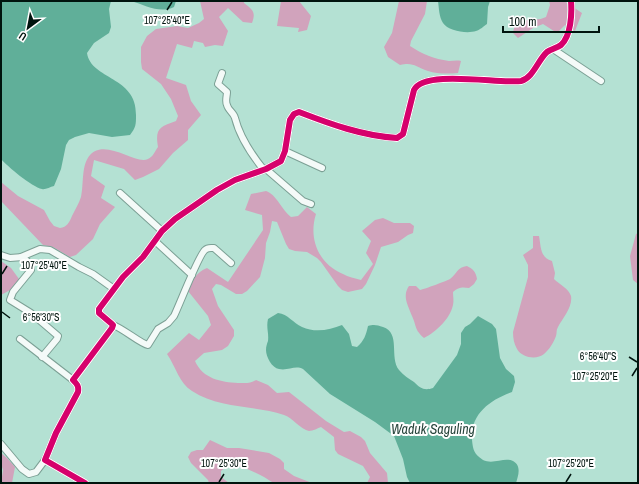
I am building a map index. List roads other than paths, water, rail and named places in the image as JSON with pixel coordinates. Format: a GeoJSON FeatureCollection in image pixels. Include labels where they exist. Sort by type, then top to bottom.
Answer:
{"type":"FeatureCollection","features":[{"type":"Feature","properties":{"kind":"street"},"geometry":{"type":"LineString","coordinates":[[232,263],[214,248],[208,248],[201,254],[174,316],[168,323],[158,329],[148,345],[144,344],[125,330],[113,325],[98,312],[100,307],[162,231],[175,219],[216,190],[235,180],[265,169],[281,161],[285,151],[290,120],[296,113],[298,112],[341,127],[367,134],[397,138],[403,134],[414,90],[417,85],[427,81],[442,79],[521,81],[529,77],[544,56],[561,44],[564,40],[568,31],[572,7],[571,1]]}},
{"type":"Feature","properties":{"kind":"street"},"geometry":{"type":"LineString","coordinates":[[553,49],[600,80]]}},
{"type":"Feature","properties":{"kind":"street"},"geometry":{"type":"LineString","coordinates":[[222,73],[218,84],[227,92],[226,104],[235,117],[244,143],[265,169],[303,201],[311,204]]}},
{"type":"Feature","properties":{"kind":"street"},"geometry":{"type":"LineString","coordinates":[[285,151],[322,168]]}},
{"type":"Feature","properties":{"kind":"street"},"geometry":{"type":"LineString","coordinates":[[120,192],[162,231]]}},
{"type":"Feature","properties":{"kind":"street"},"geometry":{"type":"LineString","coordinates":[[155,241],[192,275]]}},
{"type":"Feature","properties":{"kind":"street"},"geometry":{"type":"LineString","coordinates":[[1,255],[10,258],[19,257],[40,249],[50,250],[93,274],[114,290]]}},
{"type":"Feature","properties":{"kind":"street"},"geometry":{"type":"LineString","coordinates":[[19,257],[23,257],[28,261],[31,270],[13,292],[10,300],[31,313],[58,336],[42,357]]}},
{"type":"Feature","properties":{"kind":"street"},"geometry":{"type":"LineString","coordinates":[[74,380],[84,364],[112,330],[113,325]]}},
{"type":"Feature","properties":{"kind":"street"},"geometry":{"type":"LineString","coordinates":[[1,444],[22,469],[29,474],[36,472],[45,460],[56,433],[78,392],[78,385],[74,380],[20,339]]}},
{"type":"Feature","properties":{"kind":"street"},"geometry":{"type":"LineString","coordinates":[[45,460],[84,483]]}},
{"type":"Feature","properties":{"kind":"water"},"geometry":{"type":"Polygon","coordinates":[[[1,1],[111,1],[109,9],[111,27],[109,33],[94,43],[87,53],[90,62],[96,69],[122,85],[129,93],[134,102],[136,115],[135,126],[130,135],[112,137],[89,133],[69,140],[66,145],[61,169],[54,186],[46,189],[42,189],[26,180],[1,159],[1,1]]]}},
{"type":"Feature","properties":{"kind":"water"},"geometry":{"type":"Polygon","coordinates":[[[131,1],[176,1],[174,7],[163,10],[131,1]]]}},
{"type":"Feature","properties":{"kind":"water"},"geometry":{"type":"Polygon","coordinates":[[[438,1],[490,1],[488,7],[487,24],[479,30],[472,32],[453,30],[445,26],[443,23],[439,12],[438,1]]]}},
{"type":"Feature","properties":{"kind":"water","name":"Waduk Saguling"},"geometry":{"type":"Polygon","coordinates":[[[278,313],[285,315],[302,327],[312,330],[333,328],[342,325],[349,334],[352,346],[357,347],[364,338],[368,326],[376,325],[383,327],[392,334],[396,365],[399,370],[420,387],[425,389],[433,388],[457,355],[461,344],[461,333],[465,327],[478,316],[492,324],[496,329],[500,358],[506,369],[514,376],[515,382],[512,392],[496,399],[478,415],[472,431],[472,443],[476,454],[483,460],[491,462],[510,460],[516,463],[519,471],[516,483],[410,483],[394,436],[375,422],[330,394],[303,369],[279,369],[274,367],[268,359],[266,353],[268,341],[267,322],[268,319],[278,313]]]}}]}
